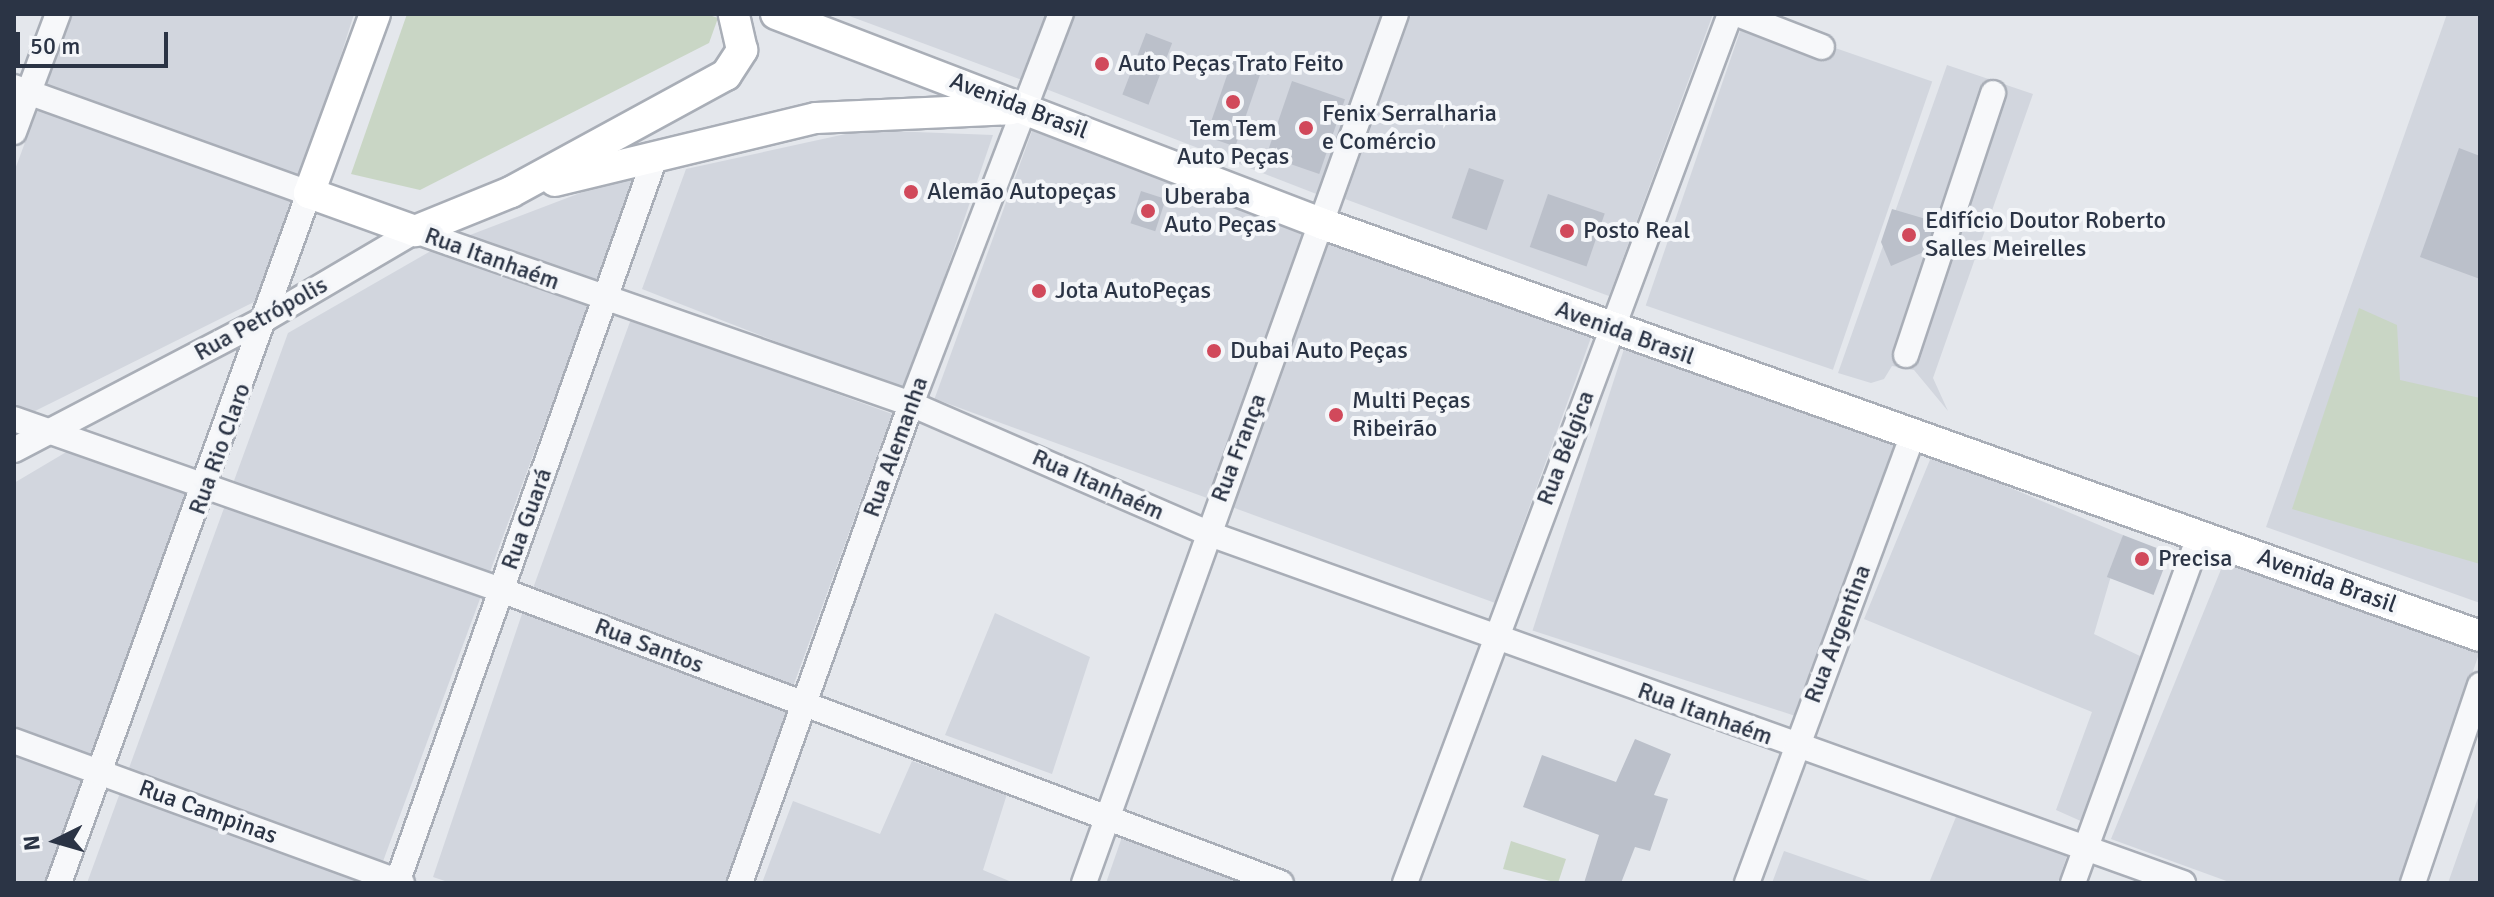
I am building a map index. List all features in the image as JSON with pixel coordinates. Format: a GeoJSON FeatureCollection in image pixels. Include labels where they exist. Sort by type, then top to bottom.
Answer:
{"type":"FeatureCollection","features":[{"type":"Feature","properties":{"kind":"main road","name":"Rua Rio Claro"},"geometry":{"type":"LineString","coordinates":[[309,193],[375,14]]}},
{"type":"Feature","properties":{"kind":"main road","name":"Rua Petrópolis"},"geometry":{"type":"LineString","coordinates":[[415,231],[511,192],[726,75],[742,50],[734,14]]}},
{"type":"Feature","properties":{"kind":"main road","name":"Avenida Brasil"},"geometry":{"type":"LineString","coordinates":[[776,14],[1323,224],[2480,636]]}},
{"type":"Feature","properties":{"kind":"main road","name":"Rua Petrópolis"},"geometry":{"type":"LineString","coordinates":[[511,192],[816,118],[1025,108]]}},
{"type":"Feature","properties":{"kind":"main road","name":"Rua Itanhaém"},"geometry":{"type":"LineString","coordinates":[[309,193],[415,231]]}},
{"type":"Feature","properties":{"kind":"street"},"geometry":{"type":"LineString","coordinates":[[14,132],[22,90],[58,14]]}},
{"type":"Feature","properties":{"kind":"street","name":"Rua Alemanha"},"geometry":{"type":"LineString","coordinates":[[740,883],[911,404],[1061,14]]}},
{"type":"Feature","properties":{"kind":"street","name":"Rua França"},"geometry":{"type":"LineString","coordinates":[[1084,883],[1207,533],[1323,224],[1396,14]]}},
{"type":"Feature","properties":{"kind":"street","name":"Rua Bélgica"},"geometry":{"type":"LineString","coordinates":[[1405,883],[1730,14]]}},
{"type":"Feature","properties":{"kind":"street"},"geometry":{"type":"LineString","coordinates":[[1737,14],[1822,47]]}},
{"type":"Feature","properties":{"kind":"street","name":"Rua Itanhaém"},"geometry":{"type":"LineString","coordinates":[[22,90],[309,193]]}},
{"type":"Feature","properties":{"kind":"street"},"geometry":{"type":"LineString","coordinates":[[1906,355],[1993,93]]}},
{"type":"Feature","properties":{"kind":"street","name":"Rua Guará"},"geometry":{"type":"LineString","coordinates":[[399,883],[656,155]]}},
{"type":"Feature","properties":{"kind":"street","name":"Rua Rio Claro"},"geometry":{"type":"LineString","coordinates":[[59,883],[207,486],[309,193]]}},
{"type":"Feature","properties":{"kind":"street","name":"Rua Itanhaém"},"geometry":{"type":"LineString","coordinates":[[415,231],[606,302],[911,404],[1207,533],[1796,747],[2183,883]]}},
{"type":"Feature","properties":{"kind":"street","name":"Rua Petrópolis"},"geometry":{"type":"LineString","coordinates":[[14,450],[267,318],[415,231]]}},
{"type":"Feature","properties":{"kind":"street","name":"Rua Santos"},"geometry":{"type":"LineString","coordinates":[[14,419],[501,590],[1281,883]]}},
{"type":"Feature","properties":{"kind":"street","name":"Rua Argentina"},"geometry":{"type":"LineString","coordinates":[[1747,883],[1914,432]]}},
{"type":"Feature","properties":{"kind":"street"},"geometry":{"type":"LineString","coordinates":[[2073,883],[2200,535]]}},
{"type":"Feature","properties":{"kind":"street"},"geometry":{"type":"LineString","coordinates":[[2413,883],[2480,685]]}},
{"type":"Feature","properties":{"kind":"street","name":"Rua Campinas"},"geometry":{"type":"LineString","coordinates":[[14,741],[399,883]]}},
{"type":"Feature","properties":{"kind":"shaded area"},"geometry":{"type":"Polygon","coordinates":[[[73,14],[354,14],[264,297],[27,415],[14,409],[14,172],[73,14]]]}},
{"type":"Feature","properties":{"kind":"shaded area"},"geometry":{"type":"Polygon","coordinates":[[[844,14],[1046,14],[1022,80],[844,14]]]}},
{"type":"Feature","properties":{"kind":"shaded area"},"geometry":{"type":"Polygon","coordinates":[[[1074,14],[1383,14],[1319,195],[1046,89],[1074,14]]]}},
{"type":"Feature","properties":{"kind":"shaded area"},"geometry":{"type":"Polygon","coordinates":[[[1411,14],[1713,14],[1609,296],[1345,199],[1411,14]]]}},
{"type":"Feature","properties":{"kind":"shaded area"},"geometry":{"type":"Polygon","coordinates":[[[2447,14],[2480,14],[2480,603],[2266,527],[2447,14]]]}},
{"type":"Feature","properties":{"kind":"shaded area"},"geometry":{"type":"Polygon","coordinates":[[[1745,17],[1932,81],[1833,370],[1646,305],[1745,17]]]}},
{"type":"Feature","properties":{"kind":"shaded area"},"geometry":{"type":"Polygon","coordinates":[[[1947,65],[2033,94],[1933,378],[1948,411],[1914,370],[1892,366],[1884,379],[1871,383],[1838,373],[1947,65]]]}},
{"type":"Feature","properties":{"kind":"shaded area"},"geometry":{"type":"Polygon","coordinates":[[[864,130],[993,135],[905,392],[642,289],[686,169],[864,130]]]}},
{"type":"Feature","properties":{"kind":"shaded area"},"geometry":{"type":"Polygon","coordinates":[[[1032,131],[1592,335],[1495,603],[935,399],[1032,131]]]}},
{"type":"Feature","properties":{"kind":"shaded area"},"geometry":{"type":"Polygon","coordinates":[[[638,171],[375,883],[87,883],[288,333],[436,248],[638,171]]]}},
{"type":"Feature","properties":{"kind":"shaded area"},"geometry":{"type":"Polygon","coordinates":[[[631,319],[892,414],[794,685],[532,590],[631,319]]]}},
{"type":"Feature","properties":{"kind":"shaded area"},"geometry":{"type":"Polygon","coordinates":[[[1624,349],[1896,437],[1805,719],[1533,631],[1624,349]]]}},
{"type":"Feature","properties":{"kind":"shaded area"},"geometry":{"type":"Polygon","coordinates":[[[68,451],[191,492],[48,883],[14,883],[14,483],[68,451]]]}},
{"type":"Feature","properties":{"kind":"shaded area"},"geometry":{"type":"Polygon","coordinates":[[[1932,455],[2123,535],[2094,634],[2142,657],[2092,826],[2056,810],[2092,712],[1864,619],[1932,455]]]}},
{"type":"Feature","properties":{"kind":"shaded area"},"geometry":{"type":"Polygon","coordinates":[[[2224,562],[2480,651],[2399,883],[2232,883],[2111,839],[2224,562]]]}},
{"type":"Feature","properties":{"kind":"shaded area"},"geometry":{"type":"Polygon","coordinates":[[[523,611],[789,711],[726,883],[451,883],[433,877],[523,611]]]}},
{"type":"Feature","properties":{"kind":"shaded area"},"geometry":{"type":"Polygon","coordinates":[[[995,613],[1090,657],[1052,774],[945,735],[995,613]]]}},
{"type":"Feature","properties":{"kind":"shaded area"},"geometry":{"type":"Polygon","coordinates":[[[912,761],[1007,794],[983,870],[1014,883],[762,883],[793,801],[880,834],[912,761]]]}},
{"type":"Feature","properties":{"kind":"shaded area"},"geometry":{"type":"Polygon","coordinates":[[[2480,792],[2480,883],[2448,883],[2480,792]]]}},
{"type":"Feature","properties":{"kind":"shaded area"},"geometry":{"type":"Polygon","coordinates":[[[1958,812],[2068,852],[2058,883],[1929,883],[1958,812]]]}},
{"type":"Feature","properties":{"kind":"shaded area"},"geometry":{"type":"Polygon","coordinates":[[[1122,837],[1245,883],[1106,883],[1122,837]]]}},
{"type":"Feature","properties":{"kind":"shaded area"},"geometry":{"type":"Polygon","coordinates":[[[1784,851],[1876,883],[1772,883],[1784,851]]]}},
{"type":"Feature","properties":{"kind":"green space"},"geometry":{"type":"Polygon","coordinates":[[[407,14],[706,14],[718,18],[709,43],[420,190],[351,174],[407,14]]]}},
{"type":"Feature","properties":{"kind":"green space"},"geometry":{"type":"Polygon","coordinates":[[[2359,308],[2397,325],[2400,380],[2480,398],[2480,564],[2292,509],[2359,308]]]}},
{"type":"Feature","properties":{"kind":"green space"},"geometry":{"type":"Polygon","coordinates":[[[1511,841],[1566,859],[1558,883],[1503,869],[1511,841]]]}},
{"type":"Feature","properties":{"kind":"building"},"geometry":{"type":"Polygon","coordinates":[[[1146,33],[1172,43],[1148,105],[1122,95],[1146,33]]]}},
{"type":"Feature","properties":{"kind":"building","name":"Tem Tem Auto Peças"},"geometry":{"type":"Polygon","coordinates":[[[1233,58],[1262,68],[1235,147],[1206,136],[1233,58]]]}},
{"type":"Feature","properties":{"kind":"building","name":"Fenix Serralharia e Comércio"},"geometry":{"type":"Polygon","coordinates":[[[1292,81],[1345,99],[1319,174],[1266,156],[1292,81]]]}},
{"type":"Feature","properties":{"kind":"building"},"geometry":{"type":"Polygon","coordinates":[[[2459,148],[2480,156],[2480,279],[2420,257],[2459,148]]]}},
{"type":"Feature","properties":{"kind":"building"},"geometry":{"type":"Polygon","coordinates":[[[1469,168],[1504,180],[1487,230],[1452,218],[1469,168]]]}},
{"type":"Feature","properties":{"kind":"building","name":"Uberaba Auto Peças"},"geometry":{"type":"Polygon","coordinates":[[[1141,191],[1166,199],[1155,231],[1130,223],[1141,191]]]}},
{"type":"Feature","properties":{"kind":"building","name":"Posto Real"},"geometry":{"type":"Polygon","coordinates":[[[1548,194],[1605,214],[1586,266],[1530,247],[1548,194]]]}},
{"type":"Feature","properties":{"kind":"building","name":"Edifício Doutor Roberto Salles Meirelles"},"geometry":{"type":"Polygon","coordinates":[[[1892,209],[1936,222],[1940,245],[1891,266],[1881,242],[1892,209]]]}},
{"type":"Feature","properties":{"kind":"building","name":"Precisa"},"geometry":{"type":"Polygon","coordinates":[[[2123,535],[2170,553],[2154,595],[2107,577],[2123,535]]]}},
{"type":"Feature","properties":{"kind":"building"},"geometry":{"type":"Polygon","coordinates":[[[1635,739],[1671,754],[1654,795],[1668,799],[1650,851],[1635,847],[1621,883],[1584,883],[1599,835],[1523,807],[1542,755],[1616,782],[1635,739]]]}},
{"type":"Feature","properties":{"kind":"place","name":"Auto Peças Trato Feito"},"geometry":{"type":"Point","coordinates":[1102,64]}},
{"type":"Feature","properties":{"kind":"place","name":"Tem Tem Auto Peças"},"geometry":{"type":"Point","coordinates":[1233,102]}},
{"type":"Feature","properties":{"kind":"place","name":"Fenix Serralharia e Comércio"},"geometry":{"type":"Point","coordinates":[1306,128]}},
{"type":"Feature","properties":{"kind":"place","name":"Alemão Autopeças"},"geometry":{"type":"Point","coordinates":[911,192]}},
{"type":"Feature","properties":{"kind":"place","name":"Uberaba Auto Peças"},"geometry":{"type":"Point","coordinates":[1148,211]}},
{"type":"Feature","properties":{"kind":"place","name":"Posto Real"},"geometry":{"type":"Point","coordinates":[1567,231]}},
{"type":"Feature","properties":{"kind":"place","name":"Edifício Doutor Roberto Salles Meirelles"},"geometry":{"type":"Point","coordinates":[1909,235]}},
{"type":"Feature","properties":{"kind":"place","name":"Jota AutoPeças"},"geometry":{"type":"Point","coordinates":[1039,291]}},
{"type":"Feature","properties":{"kind":"place","name":"Dubai Auto Peças"},"geometry":{"type":"Point","coordinates":[1214,351]}},
{"type":"Feature","properties":{"kind":"place","name":"Multi Peças Ribeirão"},"geometry":{"type":"Point","coordinates":[1336,415]}},
{"type":"Feature","properties":{"kind":"place","name":"Precisa"},"geometry":{"type":"Point","coordinates":[2142,559]}}]}
